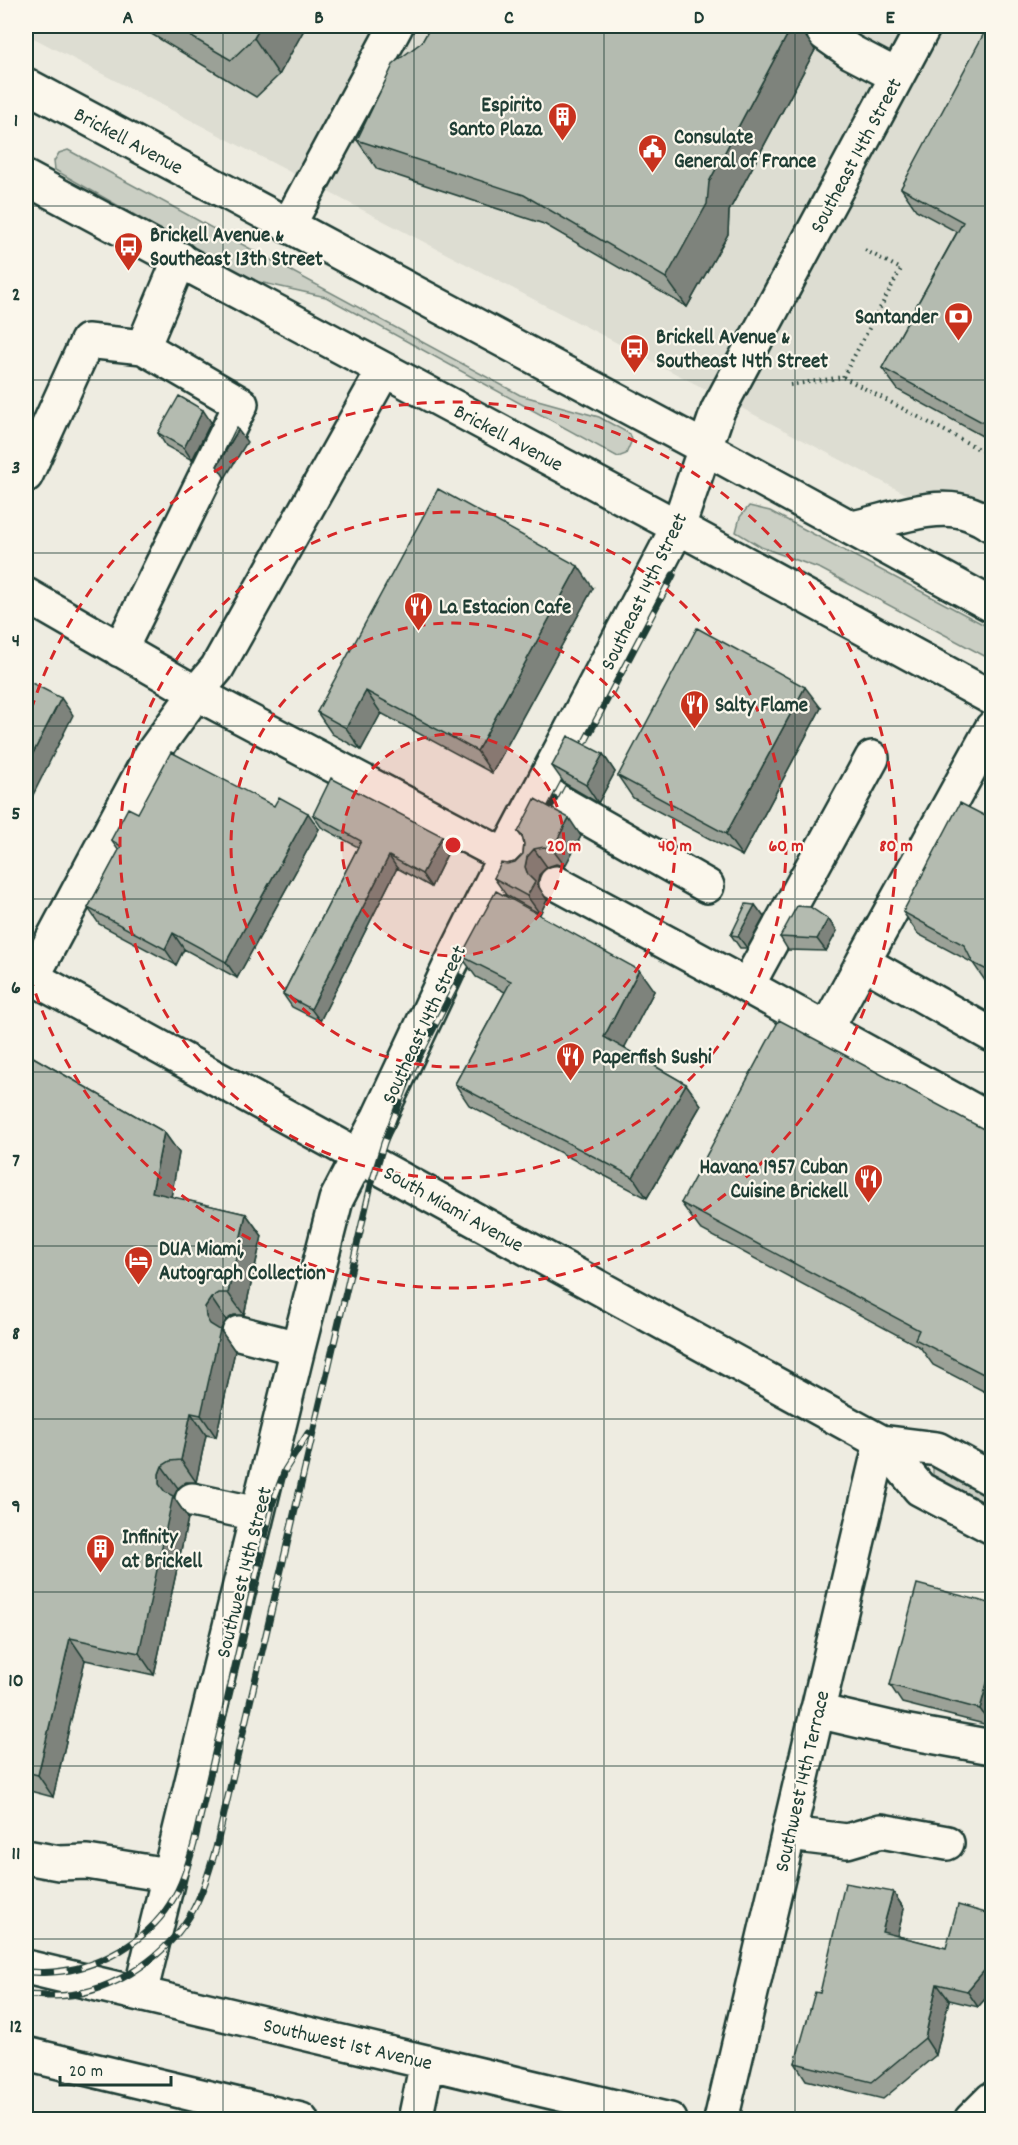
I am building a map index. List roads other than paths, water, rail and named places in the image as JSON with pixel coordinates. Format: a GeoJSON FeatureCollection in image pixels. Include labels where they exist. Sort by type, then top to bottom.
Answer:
{"type":"FeatureCollection","features":[{"type":"Feature","properties":{"kind":"street"},"geometry":{"type":"LineString","coordinates":[[288,226],[396,26]]}},
{"type":"Feature","properties":{"kind":"street","name":"Southeast 14th Street"},"geometry":{"type":"LineString","coordinates":[[359,1156],[445,975],[512,860],[540,791],[678,527],[718,410],[924,26]]}},
{"type":"Feature","properties":{"kind":"street"},"geometry":{"type":"LineString","coordinates":[[824,33],[851,52],[897,76]]}},
{"type":"Feature","properties":{"kind":"street","name":"Brickell Avenue"},"geometry":{"type":"LineString","coordinates":[[26,85],[705,448],[993,605]]}},
{"type":"Feature","properties":{"kind":"street","name":"Brickell Avenue"},"geometry":{"type":"LineString","coordinates":[[26,178],[993,698]]}},
{"type":"Feature","properties":{"kind":"street"},"geometry":{"type":"LineString","coordinates":[[143,347],[180,259]]}},
{"type":"Feature","properties":{"kind":"street"},"geometry":{"type":"LineString","coordinates":[[26,475],[87,341],[143,347],[241,404],[120,650]]}},
{"type":"Feature","properties":{"kind":"street"},"geometry":{"type":"LineString","coordinates":[[29,976],[151,755],[217,668],[384,370]]}},
{"type":"Feature","properties":{"kind":"street"},"geometry":{"type":"LineString","coordinates":[[852,528],[886,521],[916,511],[941,509],[969,513],[993,525]]}},
{"type":"Feature","properties":{"kind":"street"},"geometry":{"type":"LineString","coordinates":[[26,595],[196,693],[512,860]]}},
{"type":"Feature","properties":{"kind":"street"},"geometry":{"type":"LineString","coordinates":[[826,1030],[993,728]]}},
{"type":"Feature","properties":{"kind":"street"},"geometry":{"type":"LineString","coordinates":[[747,986],[872,758]]}},
{"type":"Feature","properties":{"kind":"street"},"geometry":{"type":"LineString","coordinates":[[540,791],[707,886]]}},
{"type":"Feature","properties":{"kind":"street"},"geometry":{"type":"LineString","coordinates":[[556,883],[993,1121]]}},
{"type":"Feature","properties":{"kind":"street"},"geometry":{"type":"LineString","coordinates":[[862,962],[993,1035]]}},
{"type":"Feature","properties":{"kind":"street","name":"South Miami Avenue"},"geometry":{"type":"LineString","coordinates":[[29,976],[881,1442],[937,1449],[993,1479]]}},
{"type":"Feature","properties":{"kind":"street","name":"Southwest 14th Street"},"geometry":{"type":"LineString","coordinates":[[140,1994],[336,1200],[359,1156]]}},
{"type":"Feature","properties":{"kind":"street"},"geometry":{"type":"LineString","coordinates":[[239,1333],[298,1348]]}},
{"type":"Feature","properties":{"kind":"street","name":"South Miami Avenue"},"geometry":{"type":"LineString","coordinates":[[881,1442],[920,1489],[993,1527]]}},
{"type":"Feature","properties":{"kind":"street","name":"Southwest 14th Terrace"},"geometry":{"type":"LineString","coordinates":[[721,2120],[881,1442]]}},
{"type":"Feature","properties":{"kind":"street"},"geometry":{"type":"LineString","coordinates":[[192,1500],[257,1514]]}},
{"type":"Feature","properties":{"kind":"street"},"geometry":{"type":"LineString","coordinates":[[818,1711],[903,1731],[993,1747]]}},
{"type":"Feature","properties":{"kind":"street"},"geometry":{"type":"LineString","coordinates":[[789,1834],[847,1841],[881,1831],[947,1844]]}},
{"type":"Feature","properties":{"kind":"street"},"geometry":{"type":"LineString","coordinates":[[26,1857],[59,1863],[87,1862],[168,1875]]}},
{"type":"Feature","properties":{"kind":"street","name":"Southwest 1st Avenue"},"geometry":{"type":"LineString","coordinates":[[26,1967],[670,2120]]}},
{"type":"Feature","properties":{"kind":"street"},"geometry":{"type":"LineString","coordinates":[[26,2054],[301,2120]]}},
{"type":"Feature","properties":{"kind":"street"},"geometry":{"type":"LineString","coordinates":[[416,2120],[427,2062]]}},
{"type":"Feature","properties":{"kind":"street"},"geometry":{"type":"LineString","coordinates":[[971,2120],[993,2099]]}},
{"type":"Feature","properties":{"kind":"railway"},"geometry":{"type":"LineString","coordinates":[[543,821],[673,575]]}},
{"type":"Feature","properties":{"kind":"railway"},"geometry":{"type":"LineString","coordinates":[[26,1995],[73,1994],[112,1983],[148,1962],[177,1933],[194,1909],[216,1848],[371,1185],[411,1072],[475,948]]}},
{"type":"Feature","properties":{"kind":"railway"},"geometry":{"type":"LineString","coordinates":[[26,1972],[70,1970],[119,1951],[148,1930],[160,1918],[178,1890],[194,1844],[273,1502],[285,1470],[308,1433]]}},
{"type":"Feature","properties":{"kind":"place","name":"Espirito Santo Plaza"},"geometry":{"type":"Point","coordinates":[563,142]}},
{"type":"Feature","properties":{"kind":"place","name":"Consulate General of France"},"geometry":{"type":"Point","coordinates":[653,174]}},
{"type":"Feature","properties":{"kind":"place","name":"Brickell Avenue & Southeast 13th Street"},"geometry":{"type":"Point","coordinates":[129,272]}},
{"type":"Feature","properties":{"kind":"place","name":"Santander"},"geometry":{"type":"Point","coordinates":[959,342]}},
{"type":"Feature","properties":{"kind":"place","name":"Brickell Avenue & Southeast 14th Street"},"geometry":{"type":"Point","coordinates":[635,374]}},
{"type":"Feature","properties":{"kind":"place","name":"La Estacion Cafe"},"geometry":{"type":"Point","coordinates":[418,632]}},
{"type":"Feature","properties":{"kind":"place","name":"Salty Flame"},"geometry":{"type":"Point","coordinates":[694,730]}},
{"type":"Feature","properties":{"kind":"place","name":"Paperfish Sushi"},"geometry":{"type":"Point","coordinates":[571,1082]}},
{"type":"Feature","properties":{"kind":"place","name":"Havana 1957 Cuban Cuisine Brickell"},"geometry":{"type":"Point","coordinates":[869,1204]}},
{"type":"Feature","properties":{"kind":"place","name":"DUA Miami, Autograph Collection"},"geometry":{"type":"Point","coordinates":[138,1286]}},
{"type":"Feature","properties":{"kind":"place","name":"Infinity at Brickell"},"geometry":{"type":"Point","coordinates":[101,1574]}}]}
